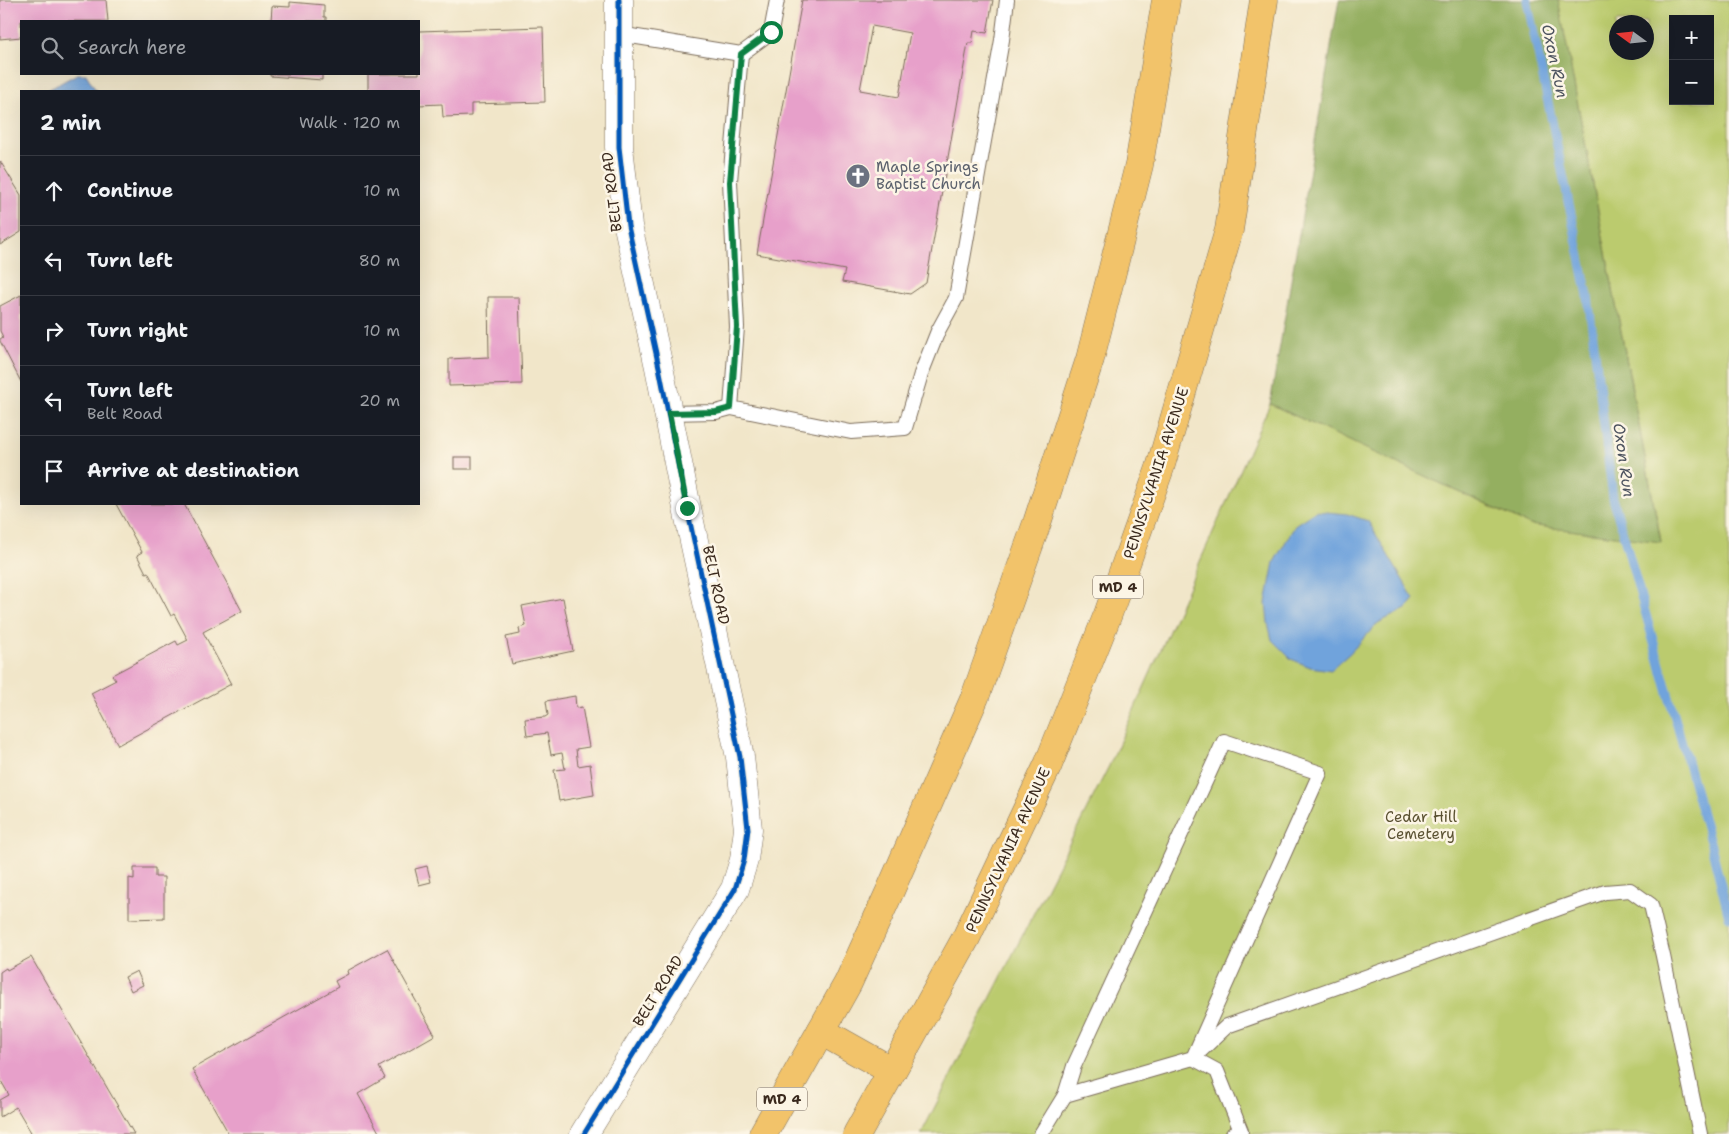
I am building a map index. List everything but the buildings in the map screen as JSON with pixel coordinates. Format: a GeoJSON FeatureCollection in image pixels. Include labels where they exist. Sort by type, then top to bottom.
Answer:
{"type":"FeatureCollection","features":[{"type":"Feature","properties":{"kind":"highway","name":"MD 4"},"geometry":{"type":"LineString","coordinates":[[762,1134],[856,966],[975,697],[1037,523],[1090,359],[1139,165],[1166,0]]}},
{"type":"Feature","properties":{"kind":"highway","name":"PENNSYLVANIA AVENUE"},"geometry":{"type":"LineString","coordinates":[[857,1134],[966,938],[1048,765],[1108,614],[1160,468],[1228,230],[1264,0]]}},
{"type":"Feature","properties":{"kind":"highway"},"geometry":{"type":"LineString","coordinates":[[821,1031],[892,1070]]}},
{"type":"Feature","properties":{"kind":"street","name":"BELT ROAD"},"geometry":{"type":"LineString","coordinates":[[584,1134],[736,889],[747,846],[748,829],[740,757],[687,508],[669,413],[628,226],[620,146],[619,0]]}},
{"type":"Feature","properties":{"kind":"lane"},"geometry":{"type":"LineString","coordinates":[[619,34],[741,54],[771,32],[777,0]]}},
{"type":"Feature","properties":{"kind":"lane"},"geometry":{"type":"LineString","coordinates":[[669,413],[716,412],[731,408],[851,432],[905,428],[921,374],[938,331],[956,298],[1000,50],[1007,0]]}},
{"type":"Feature","properties":{"kind":"lane"},"geometry":{"type":"LineString","coordinates":[[731,408],[737,327],[730,182],[741,54]]}},
{"type":"Feature","properties":{"kind":"lane"},"geometry":{"type":"LineString","coordinates":[[1041,1134],[1064,1095],[1074,1066],[1224,741],[1320,773],[1193,1058]]}},
{"type":"Feature","properties":{"kind":"lane"},"geometry":{"type":"LineString","coordinates":[[1064,1095],[1193,1058],[1227,1026],[1605,892],[1630,890],[1651,905],[1700,1134]]}},
{"type":"Feature","properties":{"kind":"lane"},"geometry":{"type":"LineString","coordinates":[[1193,1058],[1217,1072],[1241,1131],[1233,1134]]}},
{"type":"Feature","properties":{"kind":"green space"},"geometry":{"type":"Polygon","coordinates":[[[1339,0],[1558,0],[1661,542],[1530,525],[1270,404],[1339,0]]]}},
{"type":"Feature","properties":{"kind":"green space","name":"Cedar Hill Cemetery"},"geometry":{"type":"Polygon","coordinates":[[[1558,0],[1729,0],[1729,1134],[921,1134],[1109,766],[1270,404],[1530,525],[1661,541],[1558,0]]]}},
{"type":"Feature","properties":{"kind":"water"},"geometry":{"type":"Polygon","coordinates":[[[75,75],[87,75],[95,90],[48,90],[75,75]]]}},
{"type":"Feature","properties":{"kind":"water"},"geometry":{"type":"Polygon","coordinates":[[[1316,511],[1347,514],[1368,521],[1414,599],[1406,609],[1378,623],[1331,670],[1310,667],[1291,659],[1272,640],[1266,603],[1274,562],[1296,524],[1316,511]]]}},
{"type":"Feature","properties":{"kind":"waterway","name":"Oxon Run"},"geometry":{"type":"LineString","coordinates":[[1527,0],[1588,296],[1613,498],[1712,849],[1729,917]]}},
{"type":"Feature","properties":{"kind":"cycle path"},"geometry":{"type":"LineString","coordinates":[[584,1134],[735,889],[744,860],[748,829],[740,757],[628,226],[619,147],[619,0]]}},
{"type":"Feature","properties":{"kind":"place","name":"Maple Springs Baptist Church"},"geometry":{"type":"Point","coordinates":[858,176]}},
{"type":"Feature","properties":{"kind":"route"},"geometry":{"type":"LineString","coordinates":[[687,508],[669,413],[716,412],[731,408],[737,327],[730,182],[741,54],[771,32]]}}]}
